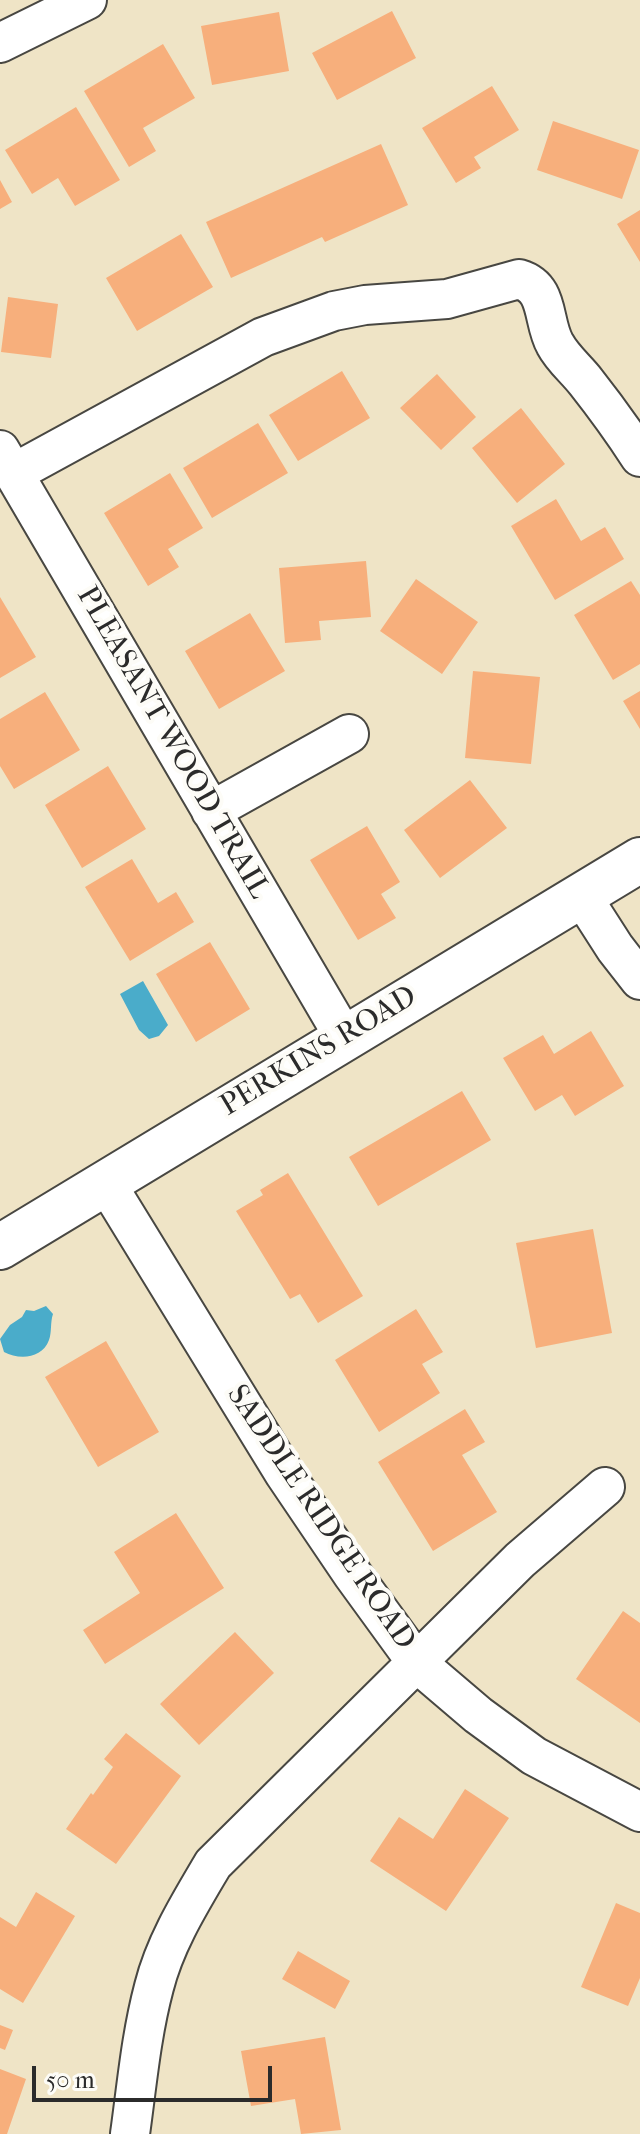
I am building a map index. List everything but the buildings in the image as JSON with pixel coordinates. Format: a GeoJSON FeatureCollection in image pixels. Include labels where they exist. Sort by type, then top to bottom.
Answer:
{"type":"FeatureCollection","features":[{"type":"Feature","properties":{"kind":"main road","name":"PERKINS ROAD"},"geometry":{"type":"LineString","coordinates":[[0,1247],[640,860]]}},
{"type":"Feature","properties":{"kind":"street"},"geometry":{"type":"LineString","coordinates":[[0,43],[87,0]]}},
{"type":"Feature","properties":{"kind":"street"},"geometry":{"type":"LineString","coordinates":[[7,462],[263,337],[305,320],[365,305],[447,299],[519,279],[536,290],[546,309],[553,342],[604,404],[640,457]]}},
{"type":"Feature","properties":{"kind":"street","name":"PLEASANT WOOD TRAIL"},"geometry":{"type":"LineString","coordinates":[[7,462],[344,1037]]}},
{"type":"Feature","properties":{"kind":"street"},"geometry":{"type":"LineString","coordinates":[[211,811],[349,734]]}},
{"type":"Feature","properties":{"kind":"street"},"geometry":{"type":"LineString","coordinates":[[581,895],[640,980]]}},
{"type":"Feature","properties":{"kind":"street","name":"SADDLE RIDGE ROAD"},"geometry":{"type":"LineString","coordinates":[[106,1183],[284,1473],[417,1663],[478,1715],[534,1756],[640,1812]]}},
{"type":"Feature","properties":{"kind":"street"},"geometry":{"type":"LineString","coordinates":[[130,2134],[138,2061],[154,1984],[183,1915],[213,1864],[520,1560],[605,1487]]}},
{"type":"Feature","properties":{"kind":"water"},"geometry":{"type":"Polygon","coordinates":[[[143,981],[168,1025],[159,1036],[149,1039],[139,1030],[120,994],[143,981]]]}},
{"type":"Feature","properties":{"kind":"water"},"geometry":{"type":"Polygon","coordinates":[[[46,1306],[53,1314],[46,1346],[30,1356],[4,1352],[0,1339],[10,1325],[26,1310],[34,1311],[46,1306]]]}}]}
